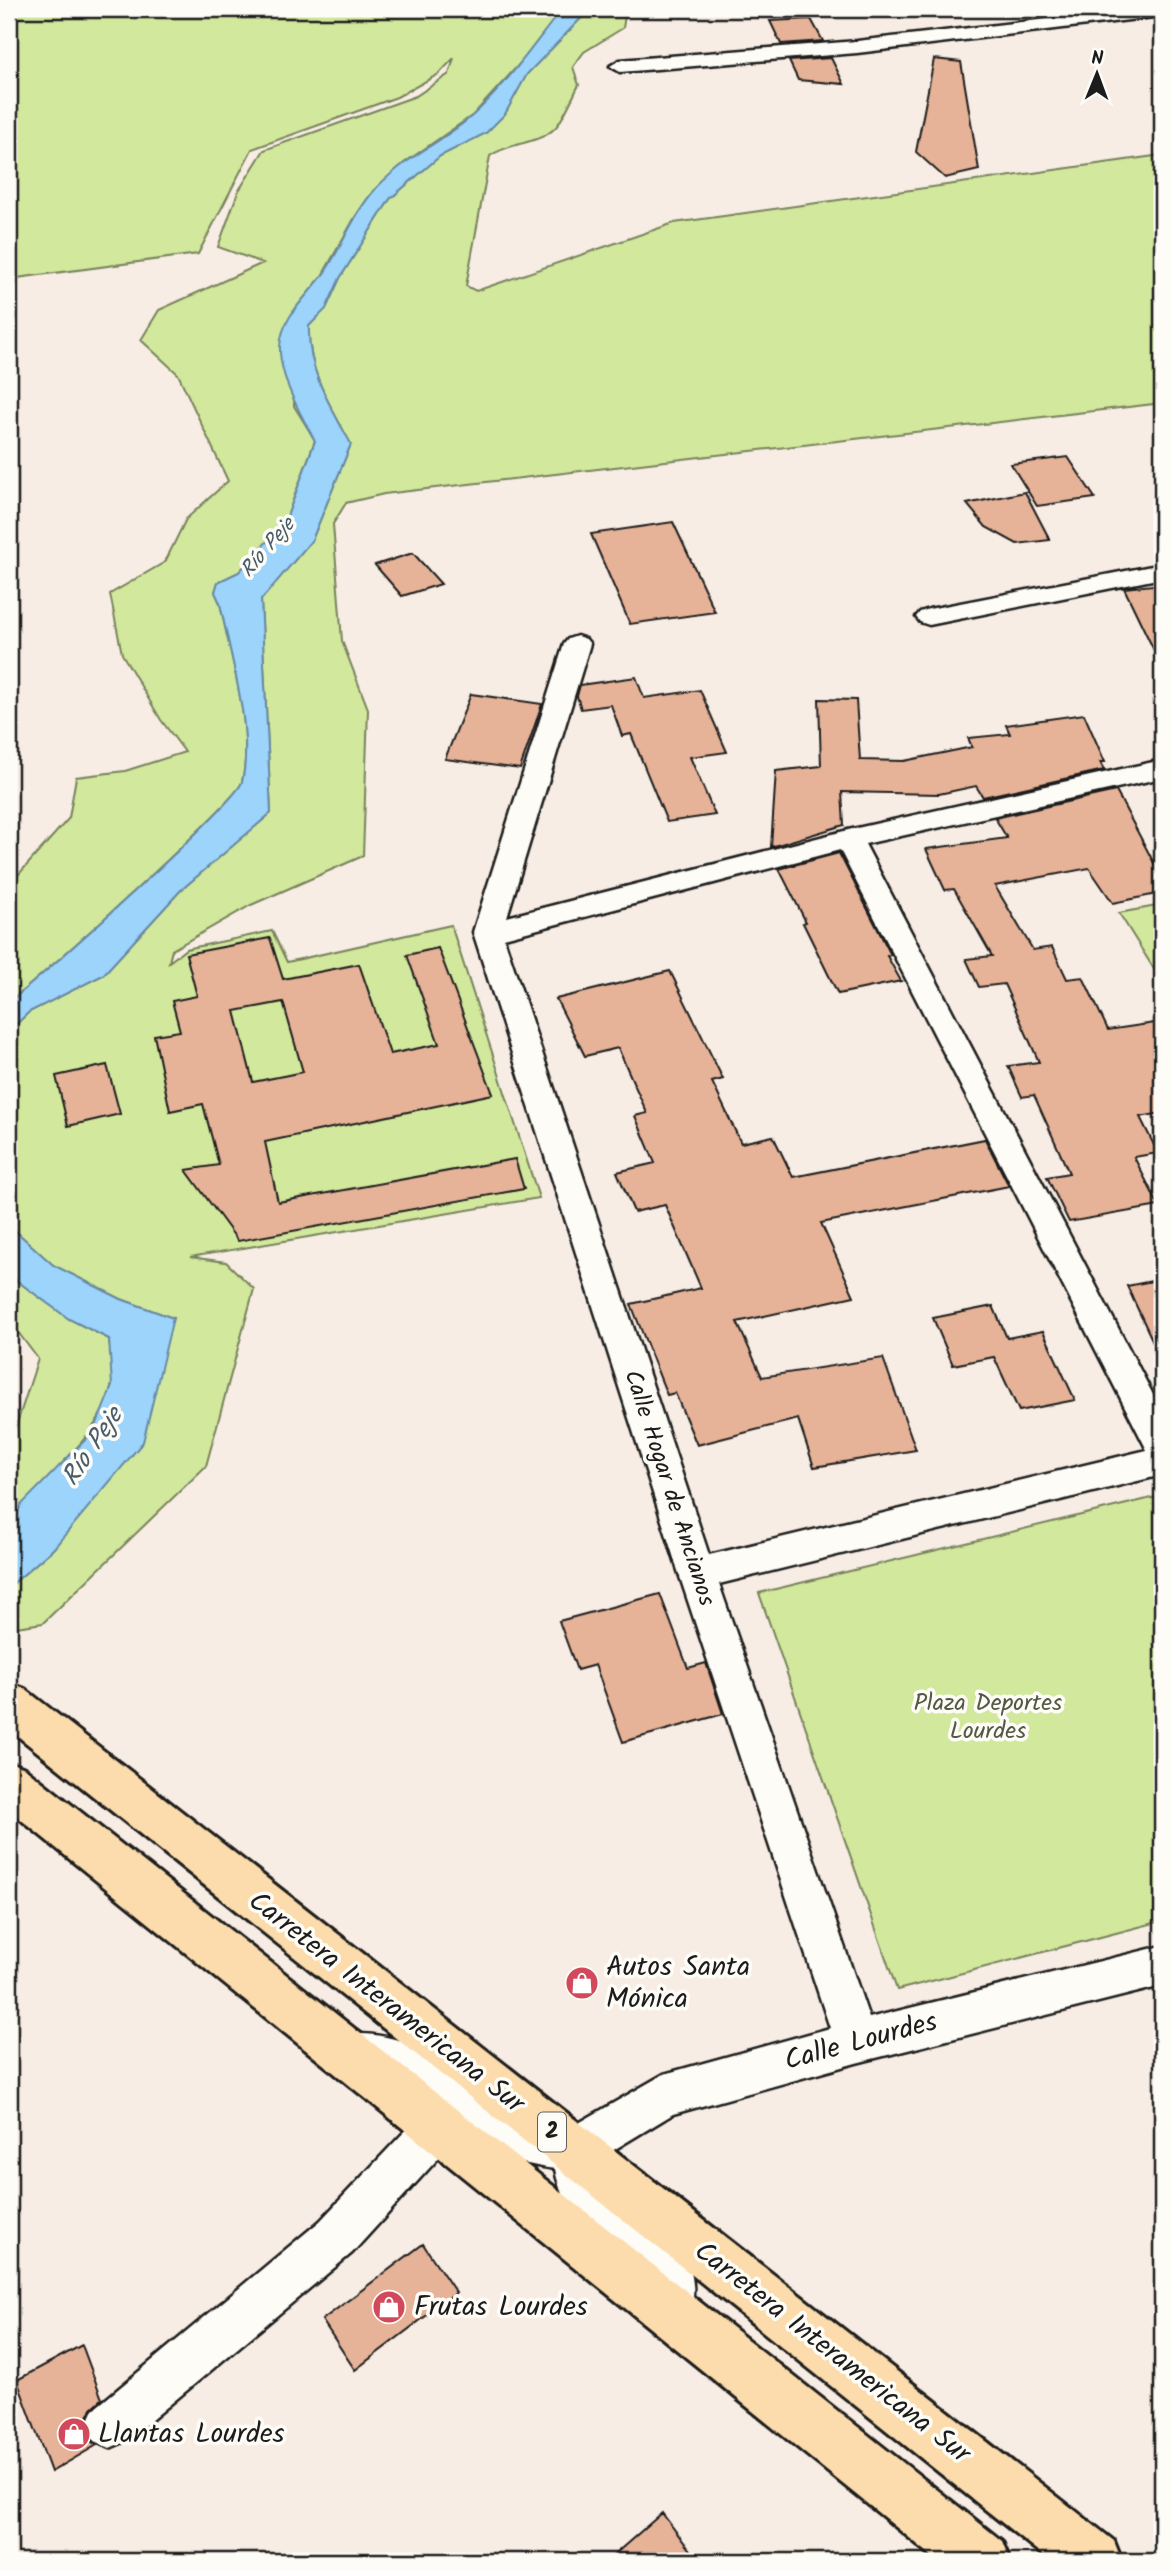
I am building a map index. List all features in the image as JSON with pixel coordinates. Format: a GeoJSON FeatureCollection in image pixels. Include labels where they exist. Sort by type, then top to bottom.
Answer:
{"type":"FeatureCollection","features":[{"type":"Feature","properties":{"kind":"highway","name":"Carretera Interamericana Sur"},"geometry":{"type":"LineString","coordinates":[[9,1703],[1094,2561]]}},
{"type":"Feature","properties":{"kind":"highway"},"geometry":{"type":"LineString","coordinates":[[9,1783],[982,2561]]}},
{"type":"Feature","properties":{"kind":"street"},"geometry":{"type":"LineString","coordinates":[[620,66],[843,48],[1162,11]]}},
{"type":"Feature","properties":{"kind":"street"},"geometry":{"type":"LineString","coordinates":[[929,617],[1162,571]]}},
{"type":"Feature","properties":{"kind":"street"},"geometry":{"type":"LineString","coordinates":[[488,932],[577,644]]}},
{"type":"Feature","properties":{"kind":"street"},"geometry":{"type":"LineString","coordinates":[[488,932],[848,838],[1162,769]]}},
{"type":"Feature","properties":{"kind":"street"},"geometry":{"type":"LineString","coordinates":[[848,838],[1162,1445]]}},
{"type":"Feature","properties":{"kind":"street","name":"Calle Hogar de Ancianos"},"geometry":{"type":"LineString","coordinates":[[488,932],[697,1574],[856,2042]]}},
{"type":"Feature","properties":{"kind":"street"},"geometry":{"type":"LineString","coordinates":[[697,1574],[1162,1461]]}},
{"type":"Feature","properties":{"kind":"street","name":"Calle Lourdes"},"geometry":{"type":"LineString","coordinates":[[574,2150],[664,2095],[856,2042],[1162,1966]]}},
{"type":"Feature","properties":{"kind":"street"},"geometry":{"type":"LineString","coordinates":[[345,2051],[409,2064],[495,2133],[531,2144],[574,2150],[579,2180],[601,2212],[662,2261],[671,2281],[669,2309]]}},
{"type":"Feature","properties":{"kind":"street"},"geometry":{"type":"LineString","coordinates":[[110,2425],[336,2237],[439,2126]]}},
{"type":"Feature","properties":{"kind":"green space"},"geometry":{"type":"Polygon","coordinates":[[[9,9],[492,9],[490,13],[495,9],[562,9],[523,60],[473,115],[404,163],[373,191],[322,276],[296,308],[294,406],[315,440],[285,522],[239,572],[218,582],[215,592],[235,669],[243,716],[245,761],[242,782],[232,796],[174,854],[9,1002],[9,898],[18,875],[69,818],[76,777],[125,771],[185,752],[161,720],[122,654],[110,594],[165,562],[186,519],[228,481],[178,374],[141,340],[159,310],[263,263],[218,247],[238,192],[264,150],[416,96],[449,74],[454,58],[439,74],[397,97],[252,149],[198,254],[9,279],[9,9]]]}},
{"type":"Feature","properties":{"kind":"green space"},"geometry":{"type":"Polygon","coordinates":[[[590,9],[626,9],[623,28],[584,52],[573,67],[579,85],[555,128],[540,138],[506,148],[490,156],[466,286],[476,291],[674,223],[1162,155],[1162,403],[384,494],[346,503],[333,524],[342,641],[368,709],[363,856],[251,905],[172,950],[169,962],[186,949],[272,931],[287,962],[451,925],[539,1198],[190,1257],[226,1262],[254,1289],[206,1466],[43,1623],[9,1628],[9,1587],[54,1548],[173,1318],[121,1299],[53,1265],[9,1225],[9,1031],[29,1012],[103,975],[180,891],[271,813],[261,599],[312,540],[351,444],[316,373],[309,342],[309,326],[326,308],[340,278],[390,199],[440,156],[486,133],[505,114],[527,74],[590,9]]]}},
{"type":"Feature","properties":{"kind":"green space"},"geometry":{"type":"Polygon","coordinates":[[[1162,905],[1162,982],[1119,913],[1162,905]]]}},
{"type":"Feature","properties":{"kind":"green space"},"geometry":{"type":"Polygon","coordinates":[[[9,1275],[69,1319],[109,1339],[113,1377],[103,1409],[93,1428],[34,1493],[9,1528],[9,1448],[38,1359],[9,1320],[9,1275]]]}},
{"type":"Feature","properties":{"kind":"green space","name":"Plaza Deportes Lourdes"},"geometry":{"type":"Polygon","coordinates":[[[1156,1497],[1162,1509],[1162,1921],[897,1990],[759,1593],[1156,1497]]]}},
{"type":"Feature","properties":{"kind":"water","name":"Río Peje"},"geometry":{"type":"Polygon","coordinates":[[[562,9],[590,9],[527,74],[505,114],[486,133],[440,156],[390,199],[340,278],[326,309],[309,326],[309,342],[316,373],[351,444],[312,540],[261,600],[271,813],[180,891],[103,975],[29,1012],[9,1031],[9,1002],[174,855],[208,822],[242,782],[245,762],[243,716],[235,669],[215,592],[218,582],[239,572],[285,522],[315,441],[292,396],[283,370],[280,347],[284,327],[327,269],[357,214],[372,193],[395,170],[473,115],[509,77],[562,9]]]}},
{"type":"Feature","properties":{"kind":"water","name":"Río Peje"},"geometry":{"type":"Polygon","coordinates":[[[9,1225],[53,1265],[121,1299],[173,1318],[143,1442],[54,1548],[9,1587],[9,1528],[21,1505],[94,1431],[112,1386],[109,1339],[69,1319],[9,1275],[9,1225]]]}},
{"type":"Feature","properties":{"kind":"building"},"geometry":{"type":"Polygon","coordinates":[[[811,19],[823,41],[781,44],[770,21],[811,19]]]}},
{"type":"Feature","properties":{"kind":"building"},"geometry":{"type":"Polygon","coordinates":[[[831,58],[844,84],[798,80],[789,61],[831,58]]]}},
{"type":"Feature","properties":{"kind":"building"},"geometry":{"type":"Polygon","coordinates":[[[934,59],[961,62],[979,170],[945,178],[916,152],[934,59]]]}},
{"type":"Feature","properties":{"kind":"building"},"geometry":{"type":"Polygon","coordinates":[[[1068,457],[1095,498],[1037,506],[1011,464],[1068,457]]]}},
{"type":"Feature","properties":{"kind":"building"},"geometry":{"type":"Polygon","coordinates":[[[1025,492],[1050,540],[1017,544],[986,527],[967,504],[1025,492]]]}},
{"type":"Feature","properties":{"kind":"building"},"geometry":{"type":"Polygon","coordinates":[[[673,522],[715,612],[630,624],[591,534],[673,522]]]}},
{"type":"Feature","properties":{"kind":"building"},"geometry":{"type":"Polygon","coordinates":[[[413,553],[441,584],[402,596],[375,565],[413,553]]]}},
{"type":"Feature","properties":{"kind":"building"},"geometry":{"type":"Polygon","coordinates":[[[1162,584],[1162,667],[1124,588],[1162,584]]]}},
{"type":"Feature","properties":{"kind":"building"},"geometry":{"type":"Polygon","coordinates":[[[636,677],[644,698],[700,690],[727,752],[690,757],[715,815],[667,822],[631,734],[622,736],[611,705],[581,709],[577,696],[580,685],[636,677]]]}},
{"type":"Feature","properties":{"kind":"building"},"geometry":{"type":"Polygon","coordinates":[[[471,694],[542,704],[520,769],[445,759],[471,694]]]}},
{"type":"Feature","properties":{"kind":"building"},"geometry":{"type":"Polygon","coordinates":[[[819,699],[856,700],[860,760],[904,761],[972,747],[968,738],[1010,734],[1006,725],[1084,714],[1105,762],[1100,762],[1104,770],[983,797],[976,786],[939,794],[842,792],[844,825],[771,847],[776,771],[821,766],[819,699]]]}},
{"type":"Feature","properties":{"kind":"building"},"geometry":{"type":"Polygon","coordinates":[[[1116,791],[1155,865],[1162,864],[1162,893],[1113,903],[1089,868],[995,886],[1033,950],[1052,947],[1067,979],[1083,977],[1108,1030],[1162,1022],[1162,1113],[1140,1117],[1158,1153],[1134,1157],[1159,1206],[1069,1222],[1047,1177],[1069,1173],[1034,1095],[1022,1097],[1008,1066],[1039,1062],[1004,984],[979,987],[966,959],[992,956],[954,889],[945,890],[926,849],[1007,838],[995,818],[1116,791]]]}},
{"type":"Feature","properties":{"kind":"building"},"geometry":{"type":"Polygon","coordinates":[[[839,853],[891,955],[887,956],[901,981],[838,994],[803,923],[806,922],[779,869],[839,853]]]}},
{"type":"Feature","properties":{"kind":"building"},"geometry":{"type":"Polygon","coordinates":[[[270,938],[283,979],[359,964],[390,1054],[439,1044],[407,955],[438,948],[493,1094],[265,1142],[278,1202],[515,1159],[524,1189],[238,1241],[186,1170],[219,1165],[203,1104],[170,1111],[154,1035],[180,1031],[172,1001],[197,996],[186,954],[270,938]],[[283,1002],[235,1011],[253,1082],[303,1072],[283,1002]]]}},
{"type":"Feature","properties":{"kind":"building"},"geometry":{"type":"Polygon","coordinates":[[[670,971],[723,1079],[712,1082],[741,1143],[773,1136],[793,1177],[985,1139],[1009,1186],[821,1223],[854,1296],[737,1322],[762,1377],[883,1358],[916,1450],[814,1467],[798,1419],[697,1445],[675,1393],[667,1395],[631,1304],[701,1288],[665,1205],[634,1212],[617,1172],[655,1163],[635,1116],[647,1113],[618,1048],[585,1056],[556,999],[670,971]]]}},
{"type":"Feature","properties":{"kind":"building"},"geometry":{"type":"Polygon","coordinates":[[[107,1065],[120,1114],[68,1126],[56,1076],[107,1065]]]}},
{"type":"Feature","properties":{"kind":"building"},"geometry":{"type":"Polygon","coordinates":[[[1162,1279],[1162,1361],[1127,1286],[1162,1279]]]}},
{"type":"Feature","properties":{"kind":"building"},"geometry":{"type":"Polygon","coordinates":[[[993,1306],[1007,1338],[1043,1331],[1075,1400],[1019,1411],[994,1357],[953,1365],[933,1318],[993,1306]]]}},
{"type":"Feature","properties":{"kind":"building"},"geometry":{"type":"Polygon","coordinates":[[[660,1594],[688,1668],[706,1663],[723,1714],[623,1742],[595,1665],[577,1670],[559,1621],[660,1594]]]}},
{"type":"Feature","properties":{"kind":"building","name":"Frutas Lourdes"},"geometry":{"type":"Polygon","coordinates":[[[423,2244],[456,2293],[355,2370],[322,2320],[423,2244]]]}},
{"type":"Feature","properties":{"kind":"building"},"geometry":{"type":"Polygon","coordinates":[[[82,2345],[102,2399],[92,2408],[85,2424],[92,2442],[97,2445],[51,2472],[17,2380],[82,2345]]]}},
{"type":"Feature","properties":{"kind":"building"},"geometry":{"type":"Polygon","coordinates":[[[662,2513],[698,2561],[607,2561],[662,2513]]]}},
{"type":"Feature","properties":{"kind":"place","name":"Autos Santa Mónica"},"geometry":{"type":"Point","coordinates":[582,1983]}},
{"type":"Feature","properties":{"kind":"place","name":"Frutas Lourdes"},"geometry":{"type":"Point","coordinates":[389,2307]}},
{"type":"Feature","properties":{"kind":"place","name":"Llantas Lourdes"},"geometry":{"type":"Point","coordinates":[74,2434]}}]}
